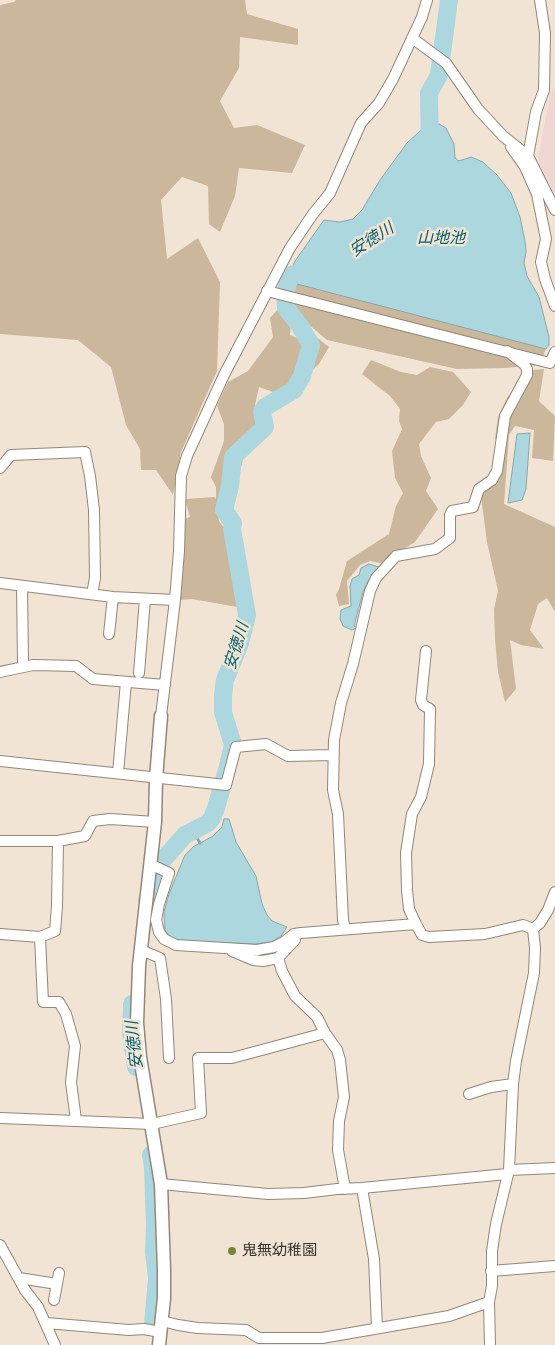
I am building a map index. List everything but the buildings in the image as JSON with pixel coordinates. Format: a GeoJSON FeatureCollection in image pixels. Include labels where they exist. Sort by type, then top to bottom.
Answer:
{"type":"FeatureCollection","features":[{"type":"Feature","properties":{"kind":"street"},"geometry":{"type":"LineString","coordinates":[[160,1333],[164,1270],[161,1184],[136,1023],[141,950],[155,822],[161,716],[175,600],[179,551],[181,476],[196,434],[267,291],[290,248],[330,193],[361,123],[379,103],[388,87],[412,38],[427,0]]}},
{"type":"Feature","properties":{"kind":"street"},"geometry":{"type":"LineString","coordinates":[[528,156],[536,112],[544,90],[545,33],[540,0]]}},
{"type":"Feature","properties":{"kind":"street"},"geometry":{"type":"LineString","coordinates":[[412,38],[446,63],[478,108],[503,136],[525,167],[537,194],[546,239],[541,262],[555,306]]}},
{"type":"Feature","properties":{"kind":"street"},"geometry":{"type":"LineString","coordinates":[[503,136],[528,156],[552,200],[555,210]]}},
{"type":"Feature","properties":{"kind":"street"},"geometry":{"type":"LineString","coordinates":[[267,291],[550,363],[555,352]]}},
{"type":"Feature","properties":{"kind":"street"},"geometry":{"type":"LineString","coordinates":[[345,929],[338,814],[333,790],[334,740],[341,703],[353,664],[370,591],[376,578],[396,556],[435,549],[450,538],[450,515],[452,511],[473,507],[479,489],[492,480],[498,471],[505,416],[527,375],[527,369],[524,364],[507,351]]}},
{"type":"Feature","properties":{"kind":"street"},"geometry":{"type":"LineString","coordinates":[[0,451],[2,465]]}},
{"type":"Feature","properties":{"kind":"street"},"geometry":{"type":"LineString","coordinates":[[2,465],[11,455],[85,452],[94,510],[95,578],[92,594]]}},
{"type":"Feature","properties":{"kind":"street"},"geometry":{"type":"LineString","coordinates":[[0,584],[113,597],[175,600]]}},
{"type":"Feature","properties":{"kind":"street"},"geometry":{"type":"LineString","coordinates":[[22,586],[23,663]]}},
{"type":"Feature","properties":{"kind":"street"},"geometry":{"type":"LineString","coordinates":[[109,634],[113,597]]}},
{"type":"Feature","properties":{"kind":"street"},"geometry":{"type":"LineString","coordinates":[[139,673],[145,599]]}},
{"type":"Feature","properties":{"kind":"street"},"geometry":{"type":"LineString","coordinates":[[426,651],[421,700],[423,705],[430,709],[429,764],[421,798],[412,814],[406,854],[409,909],[422,935],[484,934],[524,925],[533,929]]}},
{"type":"Feature","properties":{"kind":"street"},"geometry":{"type":"LineString","coordinates":[[0,672],[33,665],[76,666],[93,679],[165,685]]}},
{"type":"Feature","properties":{"kind":"street"},"geometry":{"type":"LineString","coordinates":[[118,773],[126,682]]}},
{"type":"Feature","properties":{"kind":"street"},"geometry":{"type":"LineString","coordinates":[[0,760],[156,779],[226,785],[236,747],[266,744],[288,756],[334,755]]}},
{"type":"Feature","properties":{"kind":"street"},"geometry":{"type":"LineString","coordinates":[[0,841],[58,841],[85,836],[92,821],[110,819],[155,822]]}},
{"type":"Feature","properties":{"kind":"street"},"geometry":{"type":"LineString","coordinates":[[0,934],[40,937],[55,931],[58,841]]}},
{"type":"Feature","properties":{"kind":"street"},"geometry":{"type":"LineString","coordinates":[[150,864],[169,874],[156,920],[159,932],[164,939],[176,945],[256,950],[274,947],[294,934],[416,924]]}},
{"type":"Feature","properties":{"kind":"street"},"geometry":{"type":"LineString","coordinates":[[533,929],[540,923],[548,910],[555,892]]}},
{"type":"Feature","properties":{"kind":"street"},"geometry":{"type":"LineString","coordinates":[[490,1345],[489,1302],[492,1286],[491,1271],[496,1224],[508,1172],[513,1084],[534,973],[535,948],[533,929]]}},
{"type":"Feature","properties":{"kind":"street"},"geometry":{"type":"LineString","coordinates":[[230,949],[235,954],[253,960],[263,961],[278,958],[301,933]]}},
{"type":"Feature","properties":{"kind":"street"},"geometry":{"type":"LineString","coordinates":[[40,937],[43,1002],[59,1002],[66,1014],[75,1046],[71,1082],[76,1120]]}},
{"type":"Feature","properties":{"kind":"street"},"geometry":{"type":"LineString","coordinates":[[141,950],[160,958],[166,1000],[169,1058]]}},
{"type":"Feature","properties":{"kind":"street"},"geometry":{"type":"LineString","coordinates":[[278,958],[282,972],[295,996],[317,1017],[337,1050],[340,1060],[344,1097],[339,1121],[338,1150],[344,1189]]}},
{"type":"Feature","properties":{"kind":"street"},"geometry":{"type":"LineString","coordinates":[[0,1118],[152,1124],[201,1113],[198,1058],[232,1058],[325,1033]]}},
{"type":"Feature","properties":{"kind":"street"},"geometry":{"type":"LineString","coordinates":[[469,1094],[491,1086],[513,1084]]}},
{"type":"Feature","properties":{"kind":"street"},"geometry":{"type":"LineString","coordinates":[[161,1184],[268,1194],[304,1193],[555,1168]]}},
{"type":"Feature","properties":{"kind":"street"},"geometry":{"type":"LineString","coordinates":[[362,1188],[374,1259],[377,1328]]}},
{"type":"Feature","properties":{"kind":"street"},"geometry":{"type":"LineString","coordinates":[[0,1245],[38,1307],[55,1345]]}},
{"type":"Feature","properties":{"kind":"street"},"geometry":{"type":"LineString","coordinates":[[491,1271],[555,1266]]}},
{"type":"Feature","properties":{"kind":"street"},"geometry":{"type":"LineString","coordinates":[[54,1300],[59,1272]]}},
{"type":"Feature","properties":{"kind":"street"},"geometry":{"type":"LineString","coordinates":[[19,1278],[56,1284]]}},
{"type":"Feature","properties":{"kind":"street"},"geometry":{"type":"LineString","coordinates":[[46,1323],[129,1330],[144,1329],[160,1333],[178,1326],[246,1330],[259,1338],[322,1341],[377,1328],[449,1316],[489,1302]]}},
{"type":"Feature","properties":{"kind":"shaded area"},"geometry":{"type":"Polygon","coordinates":[[[16,0],[245,0],[247,14],[298,29],[298,45],[240,37],[239,68],[220,101],[234,128],[257,125],[305,145],[292,173],[239,168],[235,196],[220,232],[209,224],[208,186],[182,177],[161,200],[167,259],[198,238],[220,282],[217,371],[181,452],[173,495],[156,470],[141,470],[140,449],[126,425],[111,367],[78,340],[0,334],[0,5],[16,0]]]}},
{"type":"Feature","properties":{"kind":"shaded area"},"geometry":{"type":"Polygon","coordinates":[[[555,86],[555,195],[538,160],[550,93],[555,86]]]}},
{"type":"Feature","properties":{"kind":"shaded area"},"geometry":{"type":"Polygon","coordinates":[[[287,278],[546,349],[539,365],[457,369],[327,340],[281,301],[287,278]]]}},
{"type":"Feature","properties":{"kind":"shaded area"},"geometry":{"type":"Polygon","coordinates":[[[281,306],[291,322],[290,335],[299,339],[310,332],[329,347],[319,364],[296,385],[273,392],[259,387],[255,405],[265,432],[244,456],[235,488],[233,510],[229,525],[222,523],[217,506],[219,521],[225,529],[230,530],[243,608],[192,599],[180,600],[184,519],[190,517],[185,499],[215,497],[216,499],[216,487],[211,477],[224,441],[224,424],[217,406],[228,382],[248,371],[273,337],[270,318],[281,306]]]}},
{"type":"Feature","properties":{"kind":"shaded area"},"geometry":{"type":"Polygon","coordinates":[[[371,360],[401,372],[417,375],[430,367],[453,372],[471,392],[463,405],[449,419],[436,422],[419,444],[421,456],[431,478],[426,491],[438,509],[415,542],[394,555],[384,564],[370,561],[360,565],[347,581],[349,604],[339,606],[336,595],[347,561],[389,534],[396,506],[403,493],[395,478],[392,451],[402,429],[399,421],[400,409],[390,396],[362,374],[371,360]]]}},
{"type":"Feature","properties":{"kind":"shaded area"},"geometry":{"type":"Polygon","coordinates":[[[544,369],[539,401],[555,416],[553,461],[532,458],[534,430],[515,426],[509,435],[504,504],[555,527],[555,612],[547,598],[538,604],[530,630],[544,649],[521,645],[510,640],[516,689],[505,702],[498,672],[495,639],[494,609],[498,591],[487,542],[481,496],[491,486],[506,446],[495,439],[498,417],[507,398],[532,370],[544,369]]]}},
{"type":"Feature","properties":{"kind":"water","name":"山地池"},"geometry":{"type":"Polygon","coordinates":[[[439,124],[446,128],[454,144],[455,158],[459,161],[471,157],[483,162],[497,175],[511,193],[520,217],[525,241],[524,263],[527,276],[539,297],[549,337],[549,345],[546,349],[293,283],[287,278],[295,261],[324,220],[340,222],[353,219],[362,210],[380,180],[407,143],[428,125],[439,124]]]}},
{"type":"Feature","properties":{"kind":"water"},"geometry":{"type":"Polygon","coordinates":[[[530,433],[526,489],[522,500],[508,503],[517,434],[530,433]]]}},
{"type":"Feature","properties":{"kind":"water"},"geometry":{"type":"Polygon","coordinates":[[[369,564],[379,567],[368,581],[363,592],[354,626],[357,628],[352,630],[343,626],[340,619],[341,610],[351,606],[350,586],[352,579],[359,575],[361,568],[369,564]]]}},
{"type":"Feature","properties":{"kind":"water"},"geometry":{"type":"Polygon","coordinates":[[[224,819],[229,819],[236,842],[256,876],[262,904],[267,915],[272,921],[287,927],[281,936],[271,942],[256,944],[176,941],[165,930],[164,912],[169,894],[185,855],[193,847],[213,836],[222,827],[224,819]]]}},
{"type":"Feature","properties":{"kind":"waterway","name":"安徳川"},"geometry":{"type":"LineString","coordinates":[[430,149],[429,93],[439,75],[449,0]]}},
{"type":"Feature","properties":{"kind":"waterway","name":"安徳川"},"geometry":{"type":"LineString","coordinates":[[147,900],[161,862],[185,835],[208,823],[212,818],[227,770],[233,745],[223,712],[223,695],[225,680],[240,643],[247,615],[232,529],[233,523],[224,510],[230,486],[233,457],[265,427],[262,412],[265,407],[294,390],[302,376],[311,345],[300,326],[286,308],[285,294],[290,275],[310,269]]}},
{"type":"Feature","properties":{"kind":"waterway"},"geometry":{"type":"LineString","coordinates":[[193,831],[200,843]]}},
{"type":"Feature","properties":{"kind":"waterway","name":"安徳川"},"geometry":{"type":"LineString","coordinates":[[132,1004],[131,1034],[136,1067]]}},
{"type":"Feature","properties":{"kind":"waterway","name":"安徳川"},"geometry":{"type":"LineString","coordinates":[[151,1155],[155,1225],[154,1252],[157,1278],[153,1324]]}},
{"type":"Feature","properties":{"kind":"place","name":"鬼無幼稚園"},"geometry":{"type":"Point","coordinates":[232,1251]}}]}
